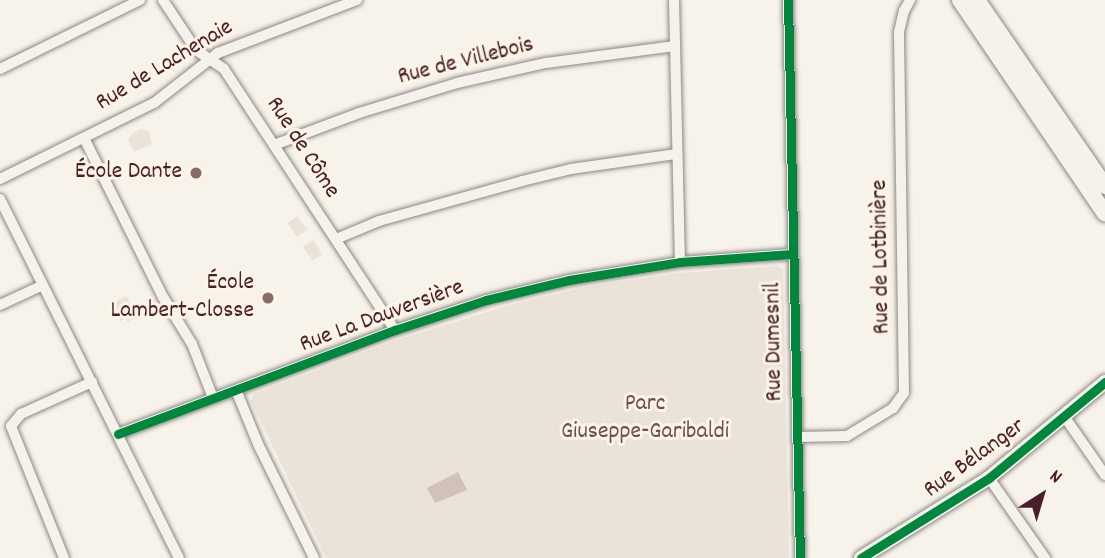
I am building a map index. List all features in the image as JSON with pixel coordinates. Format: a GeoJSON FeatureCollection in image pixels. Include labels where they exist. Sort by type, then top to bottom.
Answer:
{"type":"FeatureCollection","features":[{"type":"Feature","properties":{"kind":"main road"},"geometry":{"type":"LineString","coordinates":[[960,0],[1105,213]]}},
{"type":"Feature","properties":{"kind":"main road"},"geometry":{"type":"LineString","coordinates":[[977,0],[1105,186]]}},
{"type":"Feature","properties":{"kind":"street"},"geometry":{"type":"LineString","coordinates":[[0,69],[141,0]]}},
{"type":"Feature","properties":{"kind":"street","name":"Rue de Côme"},"geometry":{"type":"LineString","coordinates":[[163,0],[195,48],[224,69],[395,330]]}},
{"type":"Feature","properties":{"kind":"street","name":"Rue de Lachenaie"},"geometry":{"type":"LineString","coordinates":[[0,179],[155,103],[208,60],[257,36],[357,0]]}},
{"type":"Feature","properties":{"kind":"street"},"geometry":{"type":"LineString","coordinates":[[674,0],[680,262]]}},
{"type":"Feature","properties":{"kind":"street","name":"Rue Dumesnil"},"geometry":{"type":"LineString","coordinates":[[788,0],[800,558]]}},
{"type":"Feature","properties":{"kind":"street","name":"Rue de Lotbinière"},"geometry":{"type":"LineString","coordinates":[[797,437],[847,436],[893,408],[904,393],[899,32],[910,0]]}},
{"type":"Feature","properties":{"kind":"street","name":"Rue de Villebois"},"geometry":{"type":"LineString","coordinates":[[274,145],[359,113],[457,83],[547,63],[676,46]]}},
{"type":"Feature","properties":{"kind":"street"},"geometry":{"type":"LineString","coordinates":[[83,138],[163,298],[192,344],[213,398]]}},
{"type":"Feature","properties":{"kind":"street"},"geometry":{"type":"LineString","coordinates":[[336,239],[379,221],[522,181],[571,169],[677,154]]}},
{"type":"Feature","properties":{"kind":"street"},"geometry":{"type":"LineString","coordinates":[[0,198],[179,558]]}},
{"type":"Feature","properties":{"kind":"street","name":"Rue La Dauversière"},"geometry":{"type":"LineString","coordinates":[[118,433],[395,330],[520,292],[592,276],[680,262],[792,254]]}},
{"type":"Feature","properties":{"kind":"street"},"geometry":{"type":"LineString","coordinates":[[0,305],[43,285]]}},
{"type":"Feature","properties":{"kind":"street"},"geometry":{"type":"LineString","coordinates":[[64,558],[11,426],[20,414],[92,382]]}},
{"type":"Feature","properties":{"kind":"street","name":"Rue Bélanger"},"geometry":{"type":"LineString","coordinates":[[861,558],[989,478],[1105,382]]}},
{"type":"Feature","properties":{"kind":"street"},"geometry":{"type":"LineString","coordinates":[[236,390],[258,444],[314,558]]}},
{"type":"Feature","properties":{"kind":"street"},"geometry":{"type":"LineString","coordinates":[[1064,416],[1105,475]]}},
{"type":"Feature","properties":{"kind":"street"},"geometry":{"type":"LineString","coordinates":[[989,478],[1045,558]]}},
{"type":"Feature","properties":{"kind":"green space"},"geometry":{"type":"Polygon","coordinates":[[[141,129],[149,131],[152,144],[134,152],[128,140],[133,133],[141,129]]]}},
{"type":"Feature","properties":{"kind":"green space"},"geometry":{"type":"Polygon","coordinates":[[[297,216],[307,230],[297,237],[287,223],[297,216]]]}},
{"type":"Feature","properties":{"kind":"green space"},"geometry":{"type":"Polygon","coordinates":[[[313,240],[322,254],[312,261],[303,247],[313,240]]]}},
{"type":"Feature","properties":{"kind":"green space","name":"Parc Giuseppe-Garibaldi"},"geometry":{"type":"Polygon","coordinates":[[[778,266],[783,269],[789,558],[326,558],[251,401],[254,394],[391,342],[510,305],[586,287],[680,273],[778,266]]]}},
{"type":"Feature","properties":{"kind":"green space"},"geometry":{"type":"Polygon","coordinates":[[[126,296],[138,316],[128,322],[125,319],[120,321],[113,303],[126,296]]]}},
{"type":"Feature","properties":{"kind":"shaded area"},"geometry":{"type":"Polygon","coordinates":[[[458,472],[467,490],[435,503],[427,488],[458,472]]]}},
{"type":"Feature","properties":{"kind":"cycle path"},"geometry":{"type":"LineString","coordinates":[[788,0],[800,558]]}},
{"type":"Feature","properties":{"kind":"cycle path"},"geometry":{"type":"LineString","coordinates":[[118,434],[395,330],[486,300],[569,280],[680,262],[792,254]]}},
{"type":"Feature","properties":{"kind":"cycle path"},"geometry":{"type":"LineString","coordinates":[[861,558],[989,478],[1105,382]]}},
{"type":"Feature","properties":{"kind":"place","name":"École Dante"},"geometry":{"type":"Point","coordinates":[196,173]}},
{"type":"Feature","properties":{"kind":"place","name":"École Lambert-Closse"},"geometry":{"type":"Point","coordinates":[268,298]}}]}
